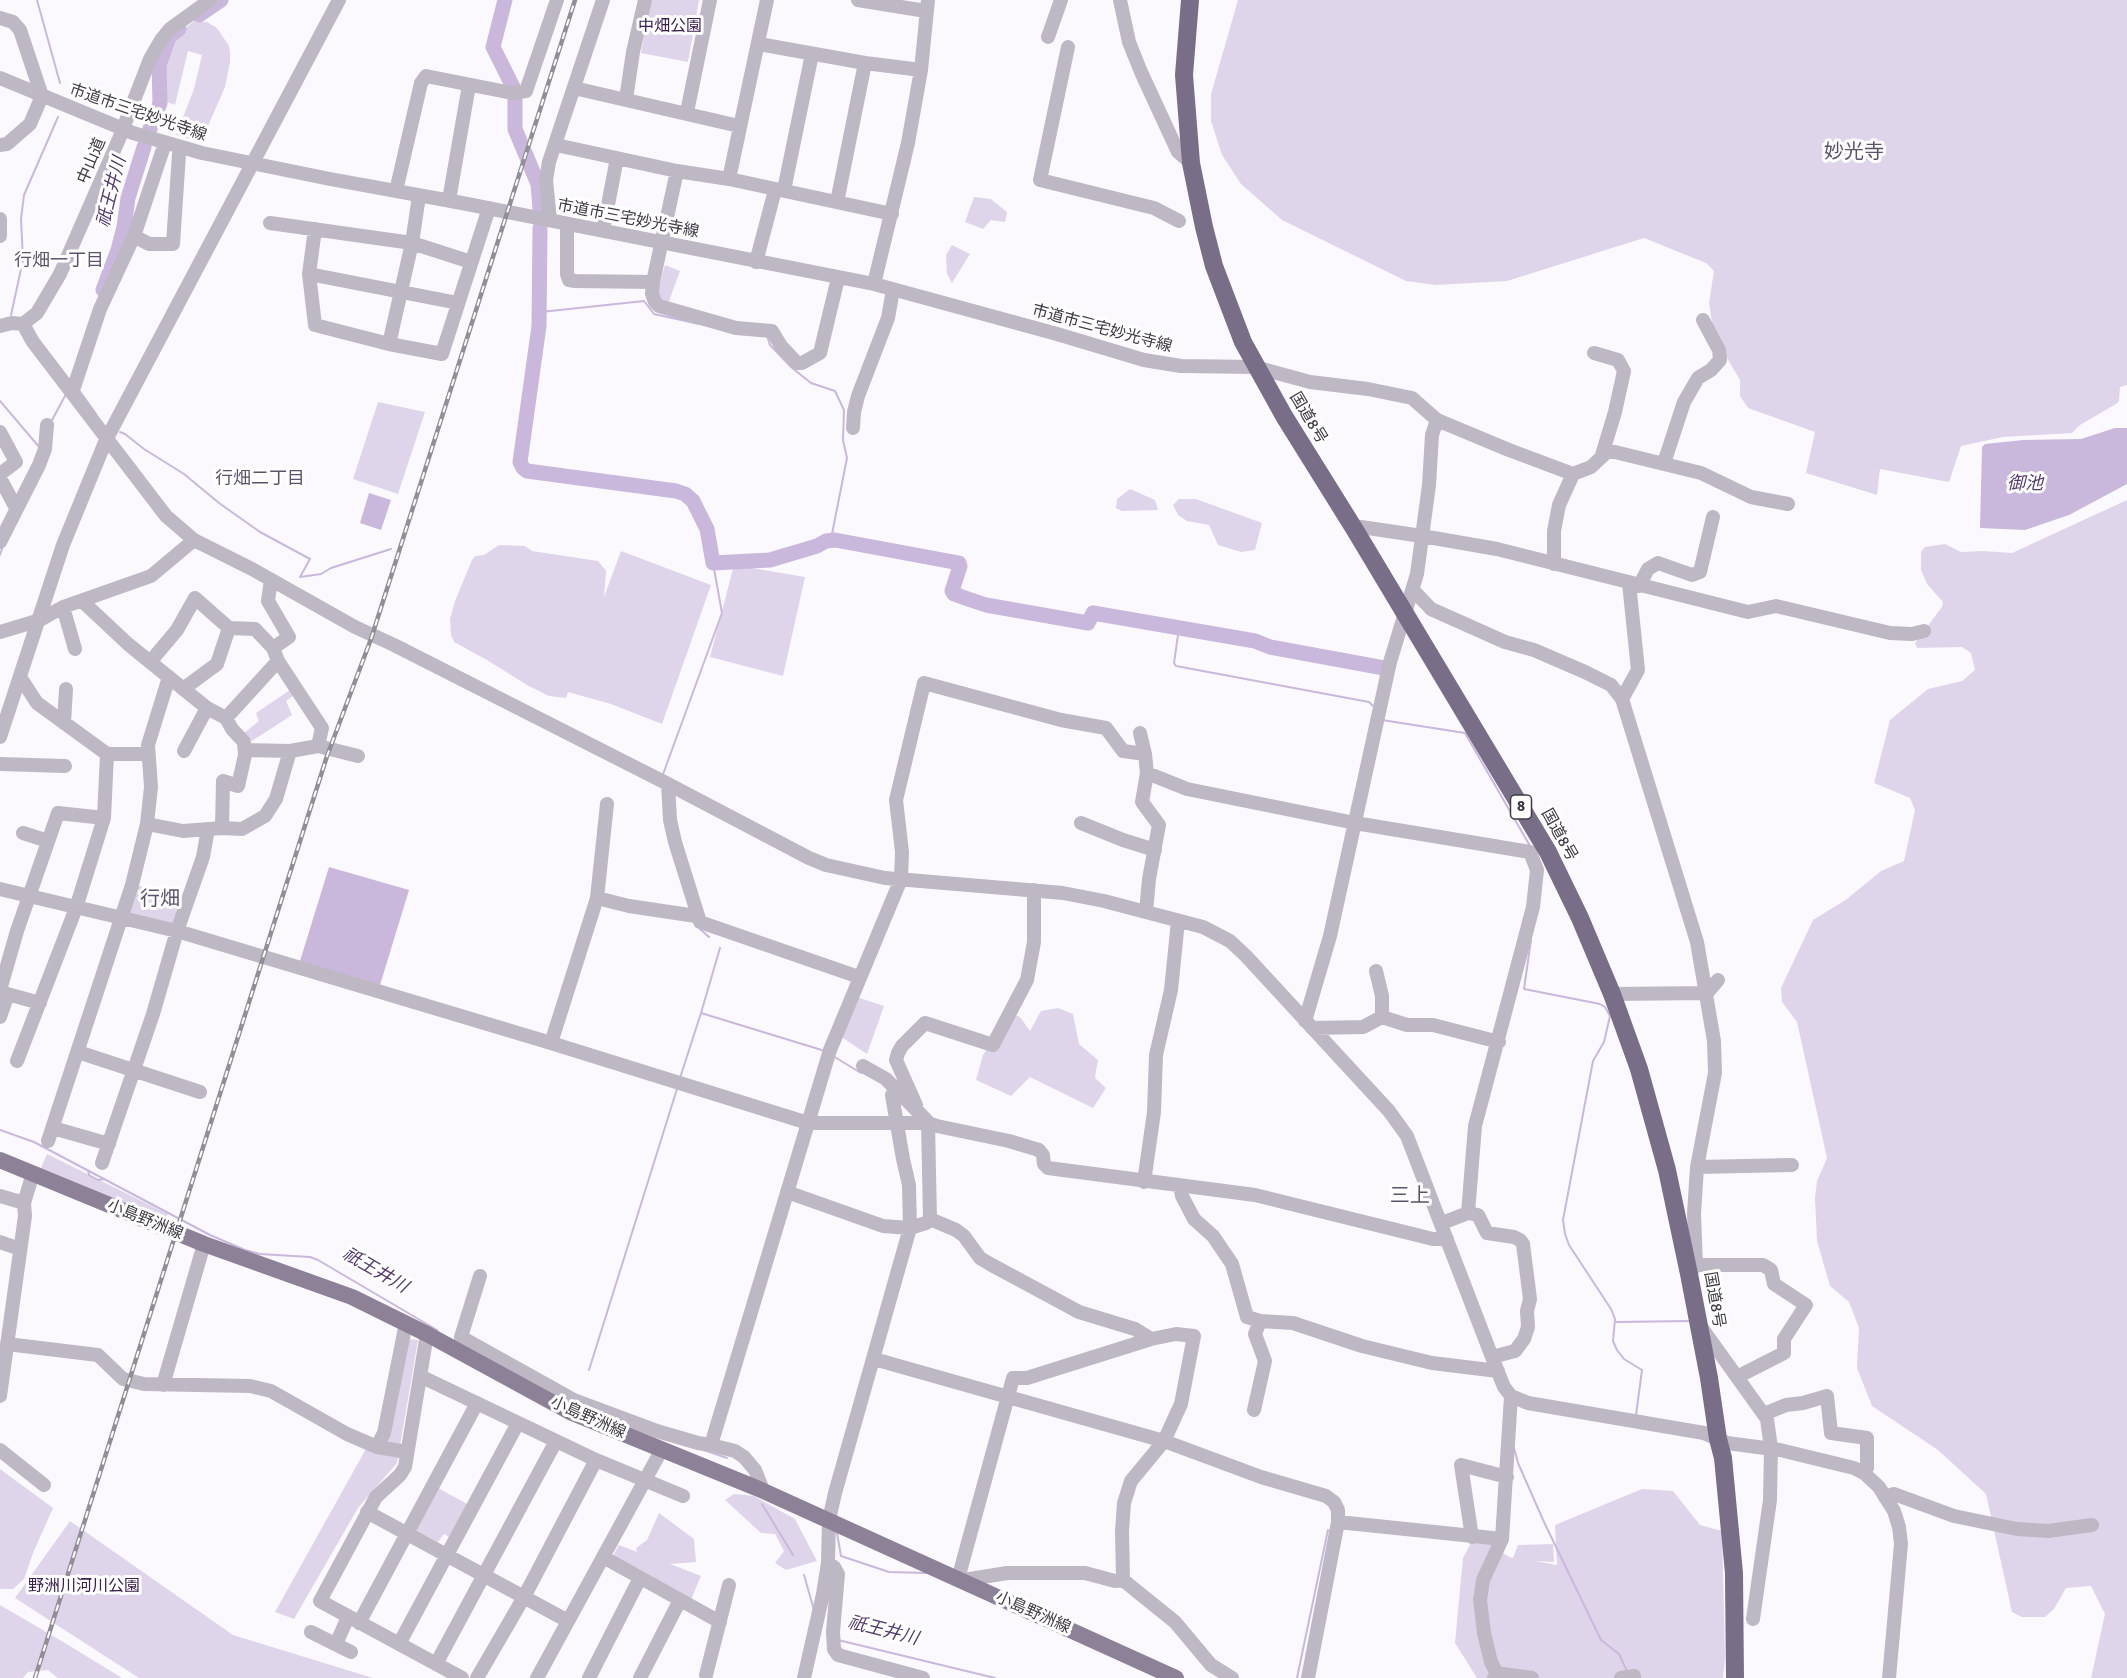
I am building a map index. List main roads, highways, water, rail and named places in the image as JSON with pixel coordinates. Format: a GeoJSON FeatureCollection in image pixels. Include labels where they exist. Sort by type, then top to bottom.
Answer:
{"type":"FeatureCollection","features":[{"type":"Feature","properties":{"kind":"highway","name":"国道8号"},"geometry":{"type":"LineString","coordinates":[[1190,0],[1184,75],[1191,163],[1203,227],[1228,304],[1256,367],[1284,416],[1548,852],[1581,918],[1639,1069],[1659,1134],[1693,1270],[1698,1323],[1723,1458],[1732,1540],[1736,1607],[1735,1678]]}},
{"type":"Feature","properties":{"kind":"main road","name":"小島野洲線"},"geometry":{"type":"LineString","coordinates":[[0,1160],[204,1244],[352,1297],[427,1334],[570,1412],[759,1489],[1176,1678]]}},
{"type":"Feature","properties":{"kind":"water","name":"御池"},"geometry":{"type":"Polygon","coordinates":[[[2115,428],[2127,428],[2127,484],[2069,515],[2025,530],[1980,528],[1982,447],[1985,444],[2023,440],[2081,439],[2115,428]]]}},
{"type":"Feature","properties":{"kind":"water"},"geometry":{"type":"Polygon","coordinates":[[[369,493],[391,500],[381,530],[360,523],[369,493]]]}},
{"type":"Feature","properties":{"kind":"water"},"geometry":{"type":"Polygon","coordinates":[[[329,867],[409,890],[380,985],[300,961],[329,867]]]}},
{"type":"Feature","properties":{"kind":"waterway"},"geometry":{"type":"LineString","coordinates":[[37,0],[60,83]]}},
{"type":"Feature","properties":{"kind":"waterway","name":"祇王井川"},"geometry":{"type":"LineString","coordinates":[[199,15],[221,0]]}},
{"type":"Feature","properties":{"kind":"waterway"},"geometry":{"type":"LineString","coordinates":[[505,0],[493,47],[515,91],[515,129],[538,184],[540,209]]}},
{"type":"Feature","properties":{"kind":"waterway","name":"祇王井川"},"geometry":{"type":"LineString","coordinates":[[150,129],[160,103],[159,65],[169,37],[179,29]]}},
{"type":"Feature","properties":{"kind":"waterway"},"geometry":{"type":"LineString","coordinates":[[11,315],[23,260],[21,219],[24,195],[58,117]]}},
{"type":"Feature","properties":{"kind":"waterway","name":"祇王井川"},"geometry":{"type":"LineString","coordinates":[[103,290],[118,250],[128,198],[144,147]]}},
{"type":"Feature","properties":{"kind":"waterway"},"geometry":{"type":"LineString","coordinates":[[540,228],[539,326],[520,462],[527,471],[685,494],[693,501],[707,529],[713,563],[770,560],[835,540],[959,563],[952,591],[954,594],[986,605],[1088,623],[1093,613],[1255,641],[1270,647],[1384,668]]}},
{"type":"Feature","properties":{"kind":"waterway"},"geometry":{"type":"LineString","coordinates":[[541,312],[644,301],[654,314],[699,324]]}},
{"type":"Feature","properties":{"kind":"waterway"},"geometry":{"type":"LineString","coordinates":[[767,336],[770,345],[791,367],[811,383],[835,391],[844,410],[843,440],[847,458],[831,539]]}},
{"type":"Feature","properties":{"kind":"waterway"},"geometry":{"type":"LineString","coordinates":[[79,390],[96,414]]}},
{"type":"Feature","properties":{"kind":"waterway","name":"祇王井川"},"geometry":{"type":"LineString","coordinates":[[51,422],[66,394]]}},
{"type":"Feature","properties":{"kind":"waterway"},"geometry":{"type":"LineString","coordinates":[[0,401],[40,448]]}},
{"type":"Feature","properties":{"kind":"waterway"},"geometry":{"type":"LineString","coordinates":[[120,432],[184,474],[219,503],[260,532],[310,559],[300,577],[321,574],[331,568],[391,549]]}},
{"type":"Feature","properties":{"kind":"waterway","name":"祇王井川"},"geometry":{"type":"LineString","coordinates":[[0,555],[3,546]]}},
{"type":"Feature","properties":{"kind":"waterway"},"geometry":{"type":"LineString","coordinates":[[662,777],[722,613],[713,563]]}},
{"type":"Feature","properties":{"kind":"waterway"},"geometry":{"type":"LineString","coordinates":[[1179,628],[1174,663],[1176,666],[1369,702],[1374,707]]}},
{"type":"Feature","properties":{"kind":"waterway"},"geometry":{"type":"LineString","coordinates":[[1382,720],[1465,733],[1530,846]]}},
{"type":"Feature","properties":{"kind":"waterway"},"geometry":{"type":"LineString","coordinates":[[700,929],[709,937]]}},
{"type":"Feature","properties":{"kind":"waterway"},"geometry":{"type":"LineString","coordinates":[[1531,940],[1524,989],[1600,1004],[1605,1007],[1610,1016],[1604,1042],[1593,1061],[1563,1220],[1569,1245],[1611,1309],[1615,1319],[1613,1341],[1617,1350],[1624,1359],[1642,1370],[1636,1415]]}},
{"type":"Feature","properties":{"kind":"waterway"},"geometry":{"type":"LineString","coordinates":[[720,948],[701,1013],[825,1051]]}},
{"type":"Feature","properties":{"kind":"waterway"},"geometry":{"type":"LineString","coordinates":[[680,1078],[701,1013]]}},
{"type":"Feature","properties":{"kind":"waterway"},"geometry":{"type":"LineString","coordinates":[[833,1056],[861,1073]]}},
{"type":"Feature","properties":{"kind":"waterway"},"geometry":{"type":"LineString","coordinates":[[589,1370],[677,1089]]}},
{"type":"Feature","properties":{"kind":"waterway","name":"祇王井川"},"geometry":{"type":"LineString","coordinates":[[0,1130],[34,1142],[210,1235],[245,1250],[260,1254],[310,1257],[318,1260],[437,1330]]}},
{"type":"Feature","properties":{"kind":"waterway","name":"祇王井川"},"geometry":{"type":"LineString","coordinates":[[88,1170],[89,1175],[98,1180],[104,1179]]}},
{"type":"Feature","properties":{"kind":"waterway"},"geometry":{"type":"LineString","coordinates":[[1615,1322],[1690,1321]]}},
{"type":"Feature","properties":{"kind":"waterway"},"geometry":{"type":"LineString","coordinates":[[1514,1448],[1518,1463],[1544,1522],[1601,1640],[1619,1654],[1627,1671]]}},
{"type":"Feature","properties":{"kind":"waterway","name":"祇王井川"},"geometry":{"type":"LineString","coordinates":[[704,1450],[727,1458]]}},
{"type":"Feature","properties":{"kind":"waterway","name":"祇王井川"},"geometry":{"type":"LineString","coordinates":[[762,1504],[793,1555]]}},
{"type":"Feature","properties":{"kind":"waterway"},"geometry":{"type":"LineString","coordinates":[[1297,1678],[1328,1530]]}},
{"type":"Feature","properties":{"kind":"waterway"},"geometry":{"type":"LineString","coordinates":[[837,1533],[841,1556],[889,1572],[926,1573]]}},
{"type":"Feature","properties":{"kind":"waterway","name":"祇王井川"},"geometry":{"type":"LineString","coordinates":[[804,1575],[814,1610]]}},
{"type":"Feature","properties":{"kind":"waterway","name":"祇王井川"},"geometry":{"type":"LineString","coordinates":[[838,1640],[995,1678]]}},
{"type":"Feature","properties":{"kind":"railway"},"geometry":{"type":"LineString","coordinates":[[35,1678],[327,756],[371,639],[575,0]]}},
{"type":"Feature","properties":{"kind":"district","name":"妙光寺"},"geometry":{"type":"Point","coordinates":[1854,153]}},
{"type":"Feature","properties":{"kind":"district","name":"行畑一丁目"},"geometry":{"type":"Point","coordinates":[59,261]}},
{"type":"Feature","properties":{"kind":"district","name":"行畑二丁目"},"geometry":{"type":"Point","coordinates":[260,479]}},
{"type":"Feature","properties":{"kind":"district","name":"行畑"},"geometry":{"type":"Point","coordinates":[160,900]}},
{"type":"Feature","properties":{"kind":"district","name":"三上"},"geometry":{"type":"Point","coordinates":[1410,1197]}},
{"type":"Feature","properties":{"kind":"park label","name":"中畑公園"},"geometry":{"type":"Point","coordinates":[670,27]}},
{"type":"Feature","properties":{"kind":"park label","name":"野洲川河川公園"},"geometry":{"type":"Point","coordinates":[84,1587]}}]}
